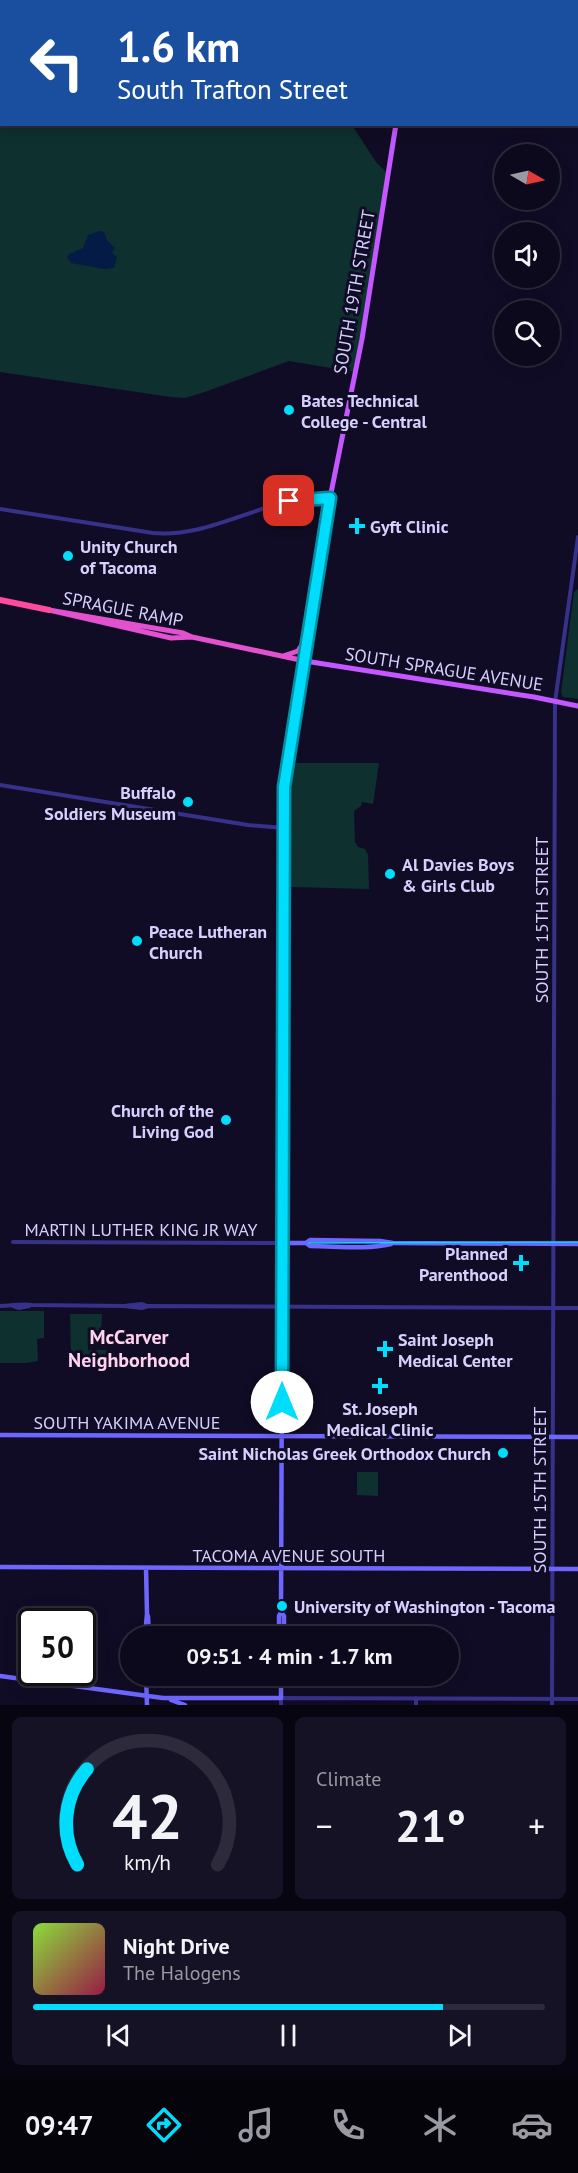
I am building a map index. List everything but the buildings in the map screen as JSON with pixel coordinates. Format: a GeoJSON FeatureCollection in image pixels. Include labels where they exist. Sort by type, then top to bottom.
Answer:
{"type":"FeatureCollection","features":[{"type":"Feature","properties":{"kind":"highway"},"geometry":{"type":"LineString","coordinates":[[0,600],[50,610]]}},
{"type":"Feature","properties":{"kind":"highway","name":"SPRAGUE RAMP"},"geometry":{"type":"LineString","coordinates":[[50,610],[183,633],[192,637],[304,661]]}},
{"type":"Feature","properties":{"kind":"highway"},"geometry":{"type":"LineString","coordinates":[[279,656],[298,651],[309,633]]}},
{"type":"Feature","properties":{"kind":"main road","name":"SOUTH 19TH STREET"},"geometry":{"type":"LineString","coordinates":[[280,1626],[285,775],[330,498],[362,339],[396,126]]}},
{"type":"Feature","properties":{"kind":"main road","name":"SOUTH SPRAGUE AVENUE"},"geometry":{"type":"LineString","coordinates":[[304,661],[530,696],[578,706]]}},
{"type":"Feature","properties":{"kind":"main road","name":"MARTIN LUTHER KING JR WAY"},"geometry":{"type":"LineString","coordinates":[[283,1243],[346,1247],[379,1247],[393,1243],[578,1244]]}},
{"type":"Feature","properties":{"kind":"main road","name":"SOUTH YAKIMA AVENUE"},"geometry":{"type":"LineString","coordinates":[[0,1435],[578,1437]]}},
{"type":"Feature","properties":{"kind":"main road","name":"TACOMA AVENUE SOUTH"},"geometry":{"type":"LineString","coordinates":[[0,1568],[578,1569]]}},
{"type":"Feature","properties":{"kind":"main road"},"geometry":{"type":"LineString","coordinates":[[146,1568],[147,1626]]}},
{"type":"Feature","properties":{"kind":"main road"},"geometry":{"type":"LineString","coordinates":[[0,1676],[146,1694],[185,1705]]}},
{"type":"Feature","properties":{"kind":"main road"},"geometry":{"type":"LineString","coordinates":[[146,1686],[147,1705]]}},
{"type":"Feature","properties":{"kind":"main road"},"geometry":{"type":"LineString","coordinates":[[163,1698],[208,1701],[281,1698],[281,1686]]}},
{"type":"Feature","properties":{"kind":"street"},"geometry":{"type":"LineString","coordinates":[[0,509],[159,534],[180,533],[218,524],[289,501],[330,498]]}},
{"type":"Feature","properties":{"kind":"street","name":"SOUTH 15TH STREET"},"geometry":{"type":"LineString","coordinates":[[552,1705],[555,702],[578,537]]}},
{"type":"Feature","properties":{"kind":"street"},"geometry":{"type":"LineString","coordinates":[[0,784],[248,825],[284,828]]}},
{"type":"Feature","properties":{"kind":"street","name":"MARTIN LUTHER KING JR WAY"},"geometry":{"type":"LineString","coordinates":[[13,1242],[283,1243]]}},
{"type":"Feature","properties":{"kind":"street"},"geometry":{"type":"LineString","coordinates":[[0,1306],[19,1303],[124,1306],[142,1304],[148,1306],[578,1308]]}},
{"type":"Feature","properties":{"kind":"street"},"geometry":{"type":"LineString","coordinates":[[281,1705],[281,1698],[578,1699]]}},
{"type":"Feature","properties":{"kind":"street"},"geometry":{"type":"LineString","coordinates":[[416,1698],[416,1705]]}},
{"type":"Feature","properties":{"kind":"green space"},"geometry":{"type":"Polygon","coordinates":[[[0,126],[353,126],[376,162],[386,172],[355,372],[289,361],[185,398],[0,372],[0,126]]]}},
{"type":"Feature","properties":{"kind":"green space"},"geometry":{"type":"Polygon","coordinates":[[[578,589],[578,699],[563,697],[561,693],[574,592],[578,589]]]}},
{"type":"Feature","properties":{"kind":"green space"},"geometry":{"type":"Polygon","coordinates":[[[294,763],[379,763],[373,804],[362,802],[361,806],[354,811],[355,842],[358,847],[365,849],[368,855],[369,889],[291,887],[291,788],[294,763]]]}},
{"type":"Feature","properties":{"kind":"green space"},"geometry":{"type":"Polygon","coordinates":[[[0,1311],[44,1311],[44,1338],[37,1339],[38,1361],[0,1363],[0,1311]]]}},
{"type":"Feature","properties":{"kind":"green space"},"geometry":{"type":"Polygon","coordinates":[[[70,1314],[102,1314],[101,1337],[88,1337],[88,1352],[89,1350],[109,1350],[109,1357],[89,1358],[88,1353],[88,1359],[75,1359],[71,1356],[70,1314]]]}},
{"type":"Feature","properties":{"kind":"green space"},"geometry":{"type":"Polygon","coordinates":[[[357,1472],[378,1472],[378,1496],[357,1495],[357,1472]]]}},
{"type":"Feature","properties":{"kind":"water"},"geometry":{"type":"Polygon","coordinates":[[[99,231],[104,232],[107,240],[115,248],[112,253],[117,257],[114,268],[104,269],[71,263],[67,257],[69,254],[83,248],[88,235],[99,231]]]}},
{"type":"Feature","properties":{"kind":"tram line"},"geometry":{"type":"LineString","coordinates":[[309,1243],[578,1242]]}},
{"type":"Feature","properties":{"kind":"place","name":"Bates Technical College - Central"},"geometry":{"type":"Point","coordinates":[289,410]}},
{"type":"Feature","properties":{"kind":"place","name":"Gyft Clinic"},"geometry":{"type":"Point","coordinates":[357,526]}},
{"type":"Feature","properties":{"kind":"place","name":"Unity Church of Tacoma"},"geometry":{"type":"Point","coordinates":[68,556]}},
{"type":"Feature","properties":{"kind":"place","name":"Buffalo Soldiers Museum"},"geometry":{"type":"Point","coordinates":[188,802]}},
{"type":"Feature","properties":{"kind":"place","name":"Al Davies Boys & Girls Club"},"geometry":{"type":"Point","coordinates":[390,874]}},
{"type":"Feature","properties":{"kind":"place","name":"Peace Lutheran Church"},"geometry":{"type":"Point","coordinates":[137,941]}},
{"type":"Feature","properties":{"kind":"place","name":"Church of the Living God"},"geometry":{"type":"Point","coordinates":[226,1120]}},
{"type":"Feature","properties":{"kind":"place","name":"Planned Parenthood"},"geometry":{"type":"Point","coordinates":[521,1263]}},
{"type":"Feature","properties":{"kind":"place","name":"Saint Joseph Medical Center"},"geometry":{"type":"Point","coordinates":[385,1349]}},
{"type":"Feature","properties":{"kind":"place","name":"St. Joseph Medical Clinic"},"geometry":{"type":"Point","coordinates":[380,1386]}},
{"type":"Feature","properties":{"kind":"place","name":"Saint Nicholas Greek Orthodox Church"},"geometry":{"type":"Point","coordinates":[503,1453]}},
{"type":"Feature","properties":{"kind":"place","name":"University of Washington - Tacoma"},"geometry":{"type":"Point","coordinates":[282,1606]}},
{"type":"Feature","properties":{"kind":"district","name":"McCarver Neighborhood"},"geometry":{"type":"Point","coordinates":[129,1348]}},
{"type":"Feature","properties":{"kind":"route"},"geometry":{"type":"LineString","coordinates":[[282,1402],[284,787],[330,498],[289,501]]}}]}
